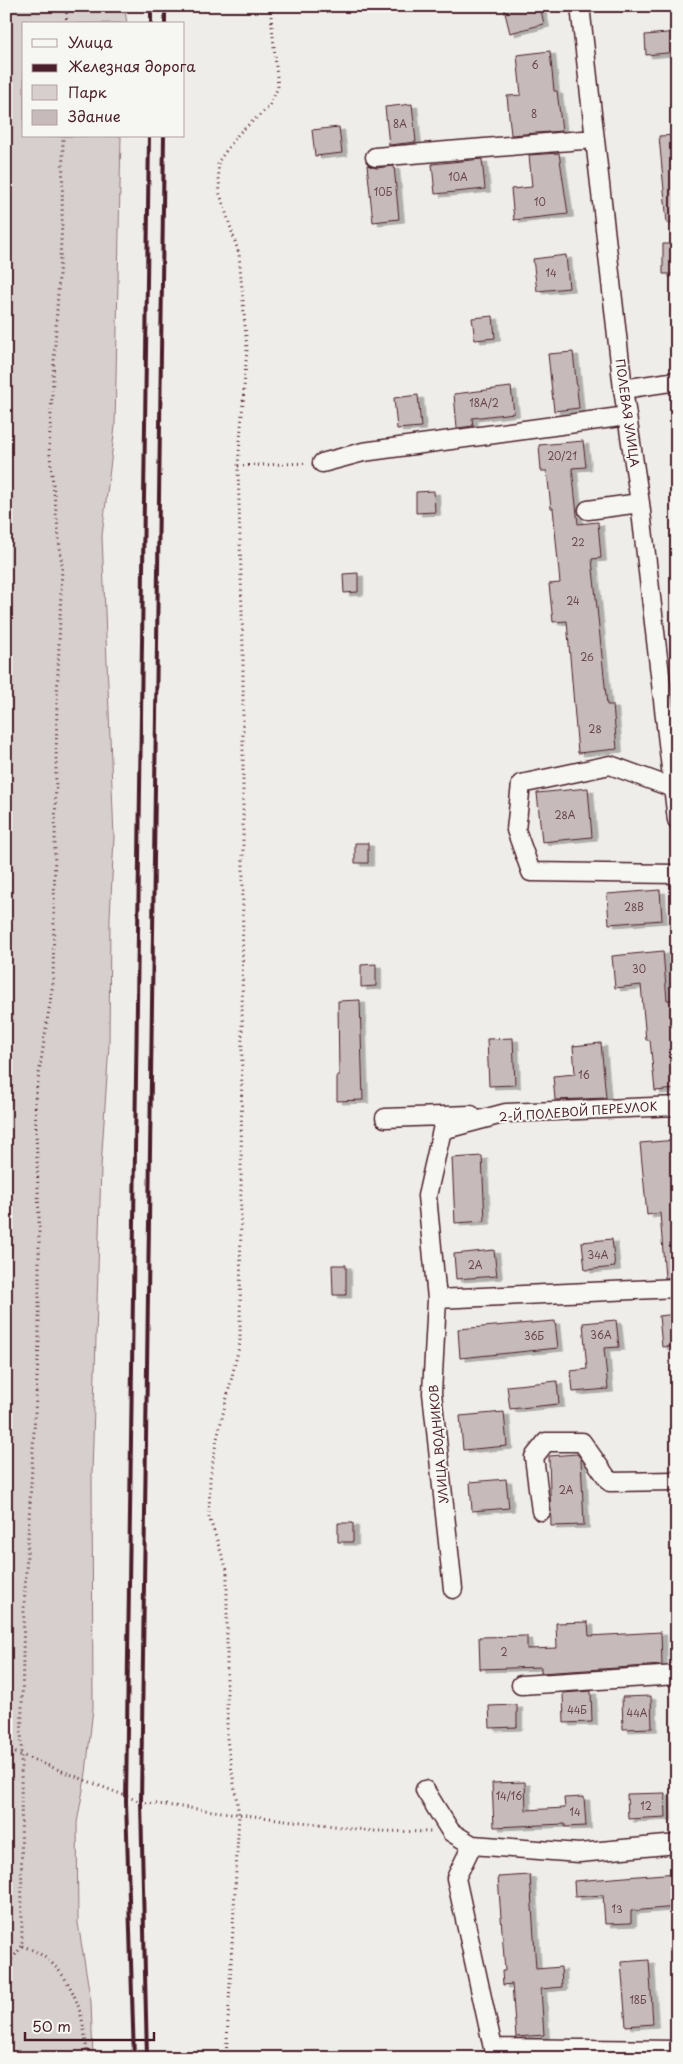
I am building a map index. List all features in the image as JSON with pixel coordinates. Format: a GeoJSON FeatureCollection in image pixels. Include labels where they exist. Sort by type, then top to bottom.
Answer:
{"type":"FeatureCollection","features":[{"type":"Feature","properties":{"kind":"street","name":"ПОЛЕВАЯ УЛИЦА"},"geometry":{"type":"LineString","coordinates":[[580,6],[623,389],[640,503],[675,788],[677,820]]}},
{"type":"Feature","properties":{"kind":"street"},"geometry":{"type":"LineString","coordinates":[[375,157],[595,139]]}},
{"type":"Feature","properties":{"kind":"street"},"geometry":{"type":"LineString","coordinates":[[623,389],[677,381]]}},
{"type":"Feature","properties":{"kind":"street"},"geometry":{"type":"LineString","coordinates":[[322,463],[363,452],[627,416]]}},
{"type":"Feature","properties":{"kind":"street"},"geometry":{"type":"LineString","coordinates":[[588,510],[640,503]]}},
{"type":"Feature","properties":{"kind":"street"},"geometry":{"type":"LineString","coordinates":[[675,788],[610,765],[521,784],[516,830],[531,872],[677,874]]}},
{"type":"Feature","properties":{"kind":"street","name":"2-Й ПОЛЕВОЙ ПЕРЕУЛОК"},"geometry":{"type":"LineString","coordinates":[[437,1299],[427,1196],[442,1130],[506,1113],[677,1106]]}},
{"type":"Feature","properties":{"kind":"street"},"geometry":{"type":"LineString","coordinates":[[385,1118],[506,1113]]}},
{"type":"Feature","properties":{"kind":"street"},"geometry":{"type":"LineString","coordinates":[[437,1299],[677,1288]]}},
{"type":"Feature","properties":{"kind":"street","name":"УЛИЦА ВОДНИКОВ"},"geometry":{"type":"LineString","coordinates":[[437,1299],[432,1393],[453,1589]]}},
{"type":"Feature","properties":{"kind":"street"},"geometry":{"type":"LineString","coordinates":[[541,1511],[534,1457],[546,1442],[582,1442],[610,1482],[677,1481]]}},
{"type":"Feature","properties":{"kind":"street"},"geometry":{"type":"LineString","coordinates":[[521,1685],[677,1675]]}},
{"type":"Feature","properties":{"kind":"street"},"geometry":{"type":"LineString","coordinates":[[425,1790],[451,1832],[472,1845],[579,1853],[677,1844]]}},
{"type":"Feature","properties":{"kind":"street"},"geometry":{"type":"LineString","coordinates":[[472,1845],[456,1878],[493,2048],[677,2050]]}},
{"type":"Feature","properties":{"kind":"path"},"geometry":{"type":"LineString","coordinates":[[66,22],[67,6]]}},
{"type":"Feature","properties":{"kind":"path"},"geometry":{"type":"LineString","coordinates":[[226,2058],[239,1815],[227,1740],[227,1570],[209,1517],[210,1478],[216,1443],[240,1343],[243,648],[238,466],[247,348],[239,254],[220,194],[218,162],[239,133],[269,107],[278,87],[270,6]]}},
{"type":"Feature","properties":{"kind":"path"},"geometry":{"type":"LineString","coordinates":[[6,1968],[22,1946],[21,1755],[24,1607],[38,1343],[36,1100],[53,983],[57,698],[62,566],[49,447],[62,224],[63,138]]}},
{"type":"Feature","properties":{"kind":"path"},"geometry":{"type":"LineString","coordinates":[[238,466],[322,463]]}},
{"type":"Feature","properties":{"kind":"path"},"geometry":{"type":"LineString","coordinates":[[6,1749],[141,1802],[374,1831],[451,1832]]}},
{"type":"Feature","properties":{"kind":"path"},"geometry":{"type":"LineString","coordinates":[[22,1946],[34,1950],[54,1963],[76,1998],[86,2034],[87,2058]]}},
{"type":"Feature","properties":{"kind":"green space"},"geometry":{"type":"Polygon","coordinates":[[[6,6],[124,6],[127,22],[22,22],[22,138],[121,138],[115,426],[102,536],[114,837],[110,918],[109,1045],[101,1167],[92,1474],[93,1708],[86,1773],[77,1823],[78,1923],[91,2002],[93,2058],[6,2058],[6,6]]]}},
{"type":"Feature","properties":{"kind":"building"},"geometry":{"type":"Polygon","coordinates":[[[514,6],[540,6],[544,24],[510,33],[504,9],[514,6]]]}},
{"type":"Feature","properties":{"kind":"building"},"geometry":{"type":"Polygon","coordinates":[[[677,32],[677,52],[646,55],[645,35],[677,32]]]}},
{"type":"Feature","properties":{"kind":"building"},"geometry":{"type":"Polygon","coordinates":[[[550,51],[554,91],[557,91],[562,131],[511,135],[507,96],[521,95],[517,55],[550,51]]]}},
{"type":"Feature","properties":{"kind":"building"},"geometry":{"type":"Polygon","coordinates":[[[412,104],[416,142],[389,145],[385,107],[412,104]]]}},
{"type":"Feature","properties":{"kind":"building"},"geometry":{"type":"Polygon","coordinates":[[[339,127],[342,153],[315,156],[312,130],[339,127]]]}},
{"type":"Feature","properties":{"kind":"building"},"geometry":{"type":"Polygon","coordinates":[[[677,135],[677,223],[667,223],[659,136],[677,135]]]}},
{"type":"Feature","properties":{"kind":"building"},"geometry":{"type":"Polygon","coordinates":[[[559,153],[568,214],[514,220],[511,189],[532,187],[529,155],[559,153]]]}},
{"type":"Feature","properties":{"kind":"building"},"geometry":{"type":"Polygon","coordinates":[[[482,159],[485,189],[435,194],[432,164],[482,159]]]}},
{"type":"Feature","properties":{"kind":"building"},"geometry":{"type":"Polygon","coordinates":[[[367,165],[376,168],[394,166],[399,219],[373,222],[367,165]]]}},
{"type":"Feature","properties":{"kind":"building"},"geometry":{"type":"Polygon","coordinates":[[[663,244],[677,244],[677,274],[663,274],[663,244]]]}},
{"type":"Feature","properties":{"kind":"building"},"geometry":{"type":"Polygon","coordinates":[[[566,255],[569,288],[537,291],[533,259],[566,255]]]}},
{"type":"Feature","properties":{"kind":"building"},"geometry":{"type":"Polygon","coordinates":[[[493,316],[495,338],[475,340],[472,318],[493,316]]]}},
{"type":"Feature","properties":{"kind":"building"},"geometry":{"type":"Polygon","coordinates":[[[573,352],[579,408],[554,411],[548,354],[573,352]]]}},
{"type":"Feature","properties":{"kind":"building"},"geometry":{"type":"Polygon","coordinates":[[[511,387],[514,413],[472,418],[473,426],[457,428],[454,394],[511,387]]]}},
{"type":"Feature","properties":{"kind":"building"},"geometry":{"type":"Polygon","coordinates":[[[418,395],[421,427],[397,429],[394,398],[418,395]]]}},
{"type":"Feature","properties":{"kind":"building"},"geometry":{"type":"Polygon","coordinates":[[[583,441],[586,467],[572,468],[578,524],[598,522],[601,558],[592,559],[607,705],[613,705],[617,749],[578,753],[567,621],[553,622],[549,584],[560,583],[553,508],[551,508],[547,471],[541,471],[539,445],[583,441]]]}},
{"type":"Feature","properties":{"kind":"building"},"geometry":{"type":"Polygon","coordinates":[[[434,491],[435,512],[416,513],[416,492],[434,491]]]}},
{"type":"Feature","properties":{"kind":"building"},"geometry":{"type":"Polygon","coordinates":[[[358,573],[358,592],[344,593],[343,574],[358,573]]]}},
{"type":"Feature","properties":{"kind":"building"},"geometry":{"type":"Polygon","coordinates":[[[588,788],[592,837],[542,842],[537,793],[588,788]]]}},
{"type":"Feature","properties":{"kind":"building"},"geometry":{"type":"Polygon","coordinates":[[[355,843],[368,843],[368,863],[355,863],[355,843]]]}},
{"type":"Feature","properties":{"kind":"building"},"geometry":{"type":"Polygon","coordinates":[[[660,890],[662,920],[609,924],[607,894],[660,890]]]}},
{"type":"Feature","properties":{"kind":"building"},"geometry":{"type":"Polygon","coordinates":[[[663,951],[667,1000],[677,1000],[677,1089],[655,1091],[650,1040],[646,1040],[641,985],[615,988],[612,956],[663,951]]]}},
{"type":"Feature","properties":{"kind":"building"},"geometry":{"type":"Polygon","coordinates":[[[376,964],[376,986],[361,987],[361,965],[376,964]]]}},
{"type":"Feature","properties":{"kind":"building"},"geometry":{"type":"Polygon","coordinates":[[[360,1000],[363,1100],[337,1101],[337,1076],[339,1076],[338,1001],[360,1000]]]}},
{"type":"Feature","properties":{"kind":"building"},"geometry":{"type":"Polygon","coordinates":[[[513,1038],[515,1085],[489,1086],[487,1039],[513,1038]]]}},
{"type":"Feature","properties":{"kind":"building"},"geometry":{"type":"Polygon","coordinates":[[[601,1043],[606,1098],[555,1100],[553,1076],[575,1074],[573,1046],[601,1043]]]}},
{"type":"Feature","properties":{"kind":"building"},"geometry":{"type":"Polygon","coordinates":[[[677,1140],[677,1277],[665,1278],[660,1213],[647,1215],[640,1143],[677,1140]]]}},
{"type":"Feature","properties":{"kind":"building"},"geometry":{"type":"Polygon","coordinates":[[[482,1156],[485,1221],[455,1223],[452,1158],[482,1156]]]}},
{"type":"Feature","properties":{"kind":"building"},"geometry":{"type":"Polygon","coordinates":[[[612,1239],[615,1267],[585,1270],[582,1242],[612,1239]]]}},
{"type":"Feature","properties":{"kind":"building"},"geometry":{"type":"Polygon","coordinates":[[[494,1250],[497,1276],[456,1279],[454,1254],[494,1250]]]}},
{"type":"Feature","properties":{"kind":"building"},"geometry":{"type":"Polygon","coordinates":[[[332,1265],[346,1265],[346,1295],[333,1295],[332,1265]]]}},
{"type":"Feature","properties":{"kind":"building"},"geometry":{"type":"Polygon","coordinates":[[[677,1314],[677,1346],[662,1347],[659,1316],[677,1314]]]}},
{"type":"Feature","properties":{"kind":"building"},"geometry":{"type":"Polygon","coordinates":[[[616,1320],[619,1347],[604,1348],[608,1389],[573,1392],[571,1371],[587,1369],[583,1323],[616,1320]]]}},
{"type":"Feature","properties":{"kind":"building"},"geometry":{"type":"Polygon","coordinates":[[[555,1321],[558,1348],[460,1358],[458,1329],[555,1321]]]}},
{"type":"Feature","properties":{"kind":"building"},"geometry":{"type":"Polygon","coordinates":[[[557,1381],[559,1404],[510,1409],[507,1386],[557,1381]]]}},
{"type":"Feature","properties":{"kind":"building"},"geometry":{"type":"Polygon","coordinates":[[[504,1412],[507,1446],[463,1450],[460,1416],[504,1412]]]}},
{"type":"Feature","properties":{"kind":"building"},"geometry":{"type":"Polygon","coordinates":[[[577,1454],[581,1459],[584,1525],[551,1526],[549,1456],[577,1454]]]}},
{"type":"Feature","properties":{"kind":"building"},"geometry":{"type":"Polygon","coordinates":[[[506,1479],[509,1508],[472,1511],[470,1482],[506,1479]]]}},
{"type":"Feature","properties":{"kind":"building"},"geometry":{"type":"Polygon","coordinates":[[[338,1523],[353,1523],[353,1542],[338,1542],[338,1523]]]}},
{"type":"Feature","properties":{"kind":"building"},"geometry":{"type":"Polygon","coordinates":[[[588,1622],[589,1636],[661,1632],[662,1665],[541,1673],[541,1667],[480,1669],[479,1637],[527,1636],[527,1649],[557,1648],[556,1623],[588,1622]]]}},
{"type":"Feature","properties":{"kind":"building"},"geometry":{"type":"Polygon","coordinates":[[[591,1691],[592,1722],[564,1723],[563,1693],[591,1691]]]}},
{"type":"Feature","properties":{"kind":"building"},"geometry":{"type":"Polygon","coordinates":[[[651,1696],[652,1728],[623,1729],[622,1697],[651,1696]]]}},
{"type":"Feature","properties":{"kind":"building"},"geometry":{"type":"Polygon","coordinates":[[[517,1705],[517,1727],[490,1728],[489,1706],[517,1705]]]}},
{"type":"Feature","properties":{"kind":"building"},"geometry":{"type":"Polygon","coordinates":[[[525,1782],[526,1810],[565,1808],[564,1798],[584,1797],[586,1826],[565,1827],[565,1824],[494,1827],[492,1783],[525,1782]]]}},
{"type":"Feature","properties":{"kind":"building"},"geometry":{"type":"Polygon","coordinates":[[[665,1793],[666,1817],[628,1819],[627,1794],[665,1793]]]}},
{"type":"Feature","properties":{"kind":"building"},"geometry":{"type":"Polygon","coordinates":[[[677,1873],[677,1907],[631,1911],[631,1923],[605,1924],[603,1895],[575,1897],[574,1881],[677,1873]]]}},
{"type":"Feature","properties":{"kind":"building"},"geometry":{"type":"Polygon","coordinates":[[[530,1875],[536,1969],[561,1967],[562,1987],[541,1989],[544,2035],[516,2037],[512,1984],[503,1985],[502,1971],[505,1971],[498,1877],[530,1875]]]}},
{"type":"Feature","properties":{"kind":"building"},"geometry":{"type":"Polygon","coordinates":[[[649,1960],[653,2024],[626,2026],[621,1962],[649,1960]]]}},
{"type":"Feature","properties":{"kind":"railway"},"geometry":{"type":"LineString","coordinates":[[151,6],[151,22]]}},
{"type":"Feature","properties":{"kind":"railway"},"geometry":{"type":"LineString","coordinates":[[165,6],[165,22]]}},
{"type":"Feature","properties":{"kind":"railway"},"geometry":{"type":"LineString","coordinates":[[134,2058],[126,1802],[149,138]]}},
{"type":"Feature","properties":{"kind":"railway"},"geometry":{"type":"LineString","coordinates":[[147,2058],[141,1802],[164,138]]}}]}
